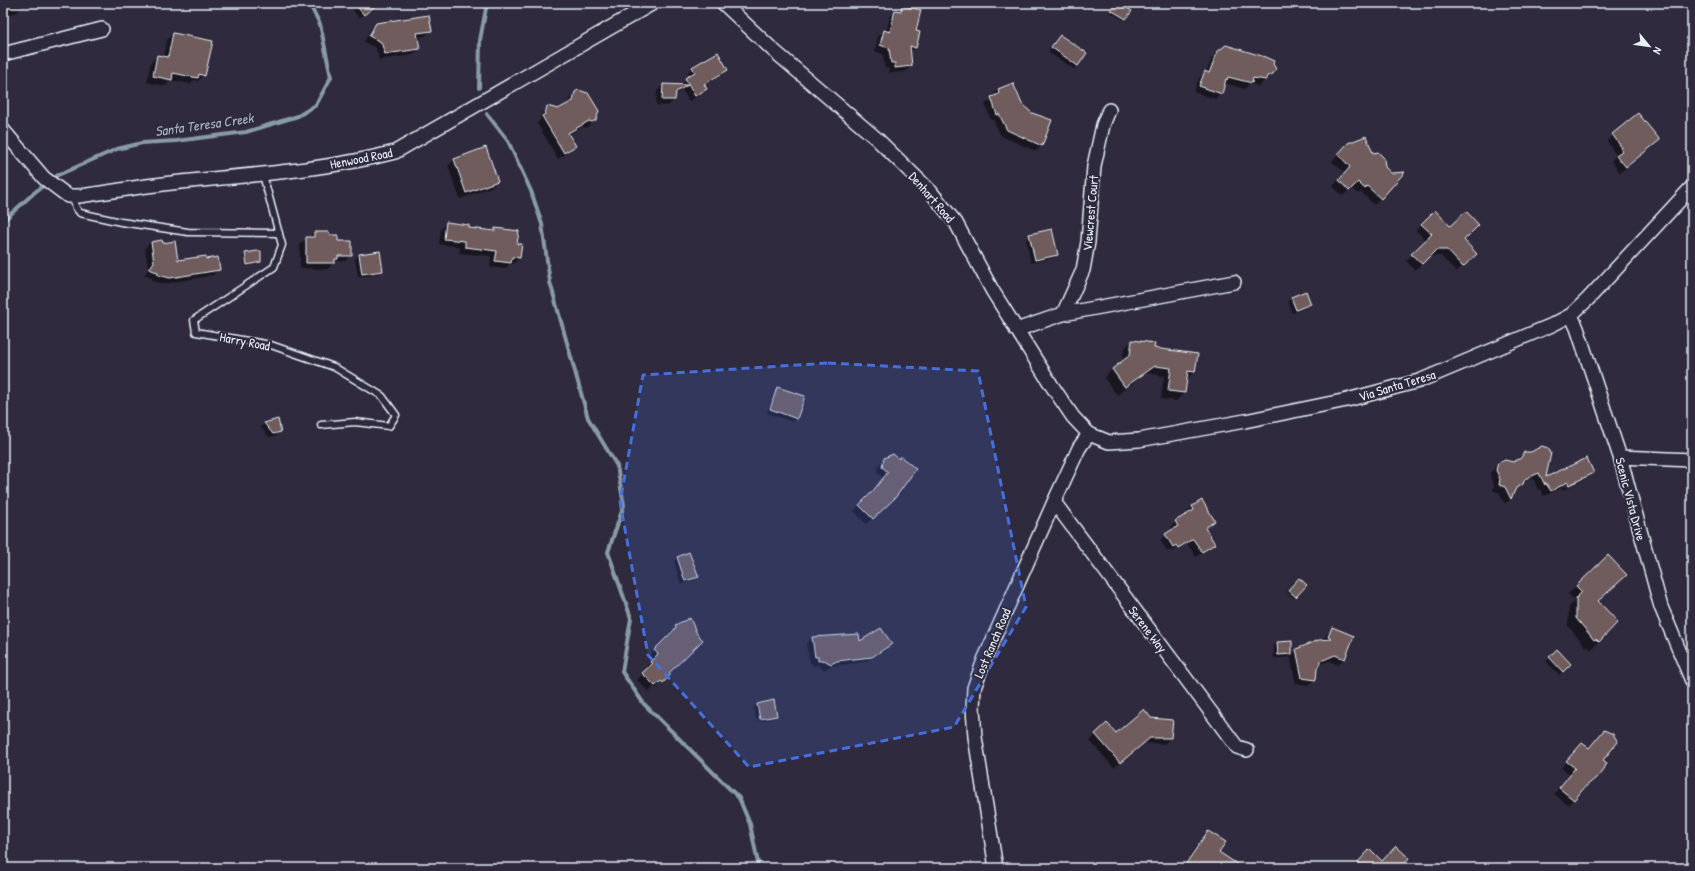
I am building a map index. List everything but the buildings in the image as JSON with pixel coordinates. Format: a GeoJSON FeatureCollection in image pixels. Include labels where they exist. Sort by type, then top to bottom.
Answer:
{"type":"FeatureCollection","features":[{"type":"Feature","properties":{"kind":"street","name":"Henwood Road"},"geometry":{"type":"LineString","coordinates":[[76,196],[171,183],[263,175],[370,159],[396,152],[653,3]]}},
{"type":"Feature","properties":{"kind":"street","name":"Denhart Road"},"geometry":{"type":"LineString","coordinates":[[723,3],[773,50],[877,139],[931,192],[956,223],[992,290],[1016,330],[1073,417],[1089,434]]}},
{"type":"Feature","properties":{"kind":"street"},"geometry":{"type":"LineString","coordinates":[[3,54],[102,29]]}},
{"type":"Feature","properties":{"kind":"street","name":"Viewcrest Court"},"geometry":{"type":"LineString","coordinates":[[1063,314],[1083,270],[1088,242],[1094,166],[1103,125],[1109,110]]}},
{"type":"Feature","properties":{"kind":"street"},"geometry":{"type":"LineString","coordinates":[[3,130],[44,178],[59,191],[68,196],[76,196]]}},
{"type":"Feature","properties":{"kind":"street","name":"Via Santa Teresa"},"geometry":{"type":"LineString","coordinates":[[1089,434],[1109,442],[1139,440],[1245,421],[1347,400],[1419,381],[1552,325],[1571,315],[1588,299],[1692,187]]}},
{"type":"Feature","properties":{"kind":"street"},"geometry":{"type":"LineString","coordinates":[[1016,330],[1063,314],[1234,282]]}},
{"type":"Feature","properties":{"kind":"street","name":"Scenic Vista Drive"},"geometry":{"type":"LineString","coordinates":[[1571,315],[1577,328],[1620,457],[1661,607],[1692,681]]}},
{"type":"Feature","properties":{"kind":"street","name":"Lost Ranch Road"},"geometry":{"type":"LineString","coordinates":[[996,868],[975,737],[973,708],[974,688],[984,660],[1054,502],[1079,448],[1089,434]]}},
{"type":"Feature","properties":{"kind":"street"},"geometry":{"type":"LineString","coordinates":[[1620,457],[1692,460]]}},
{"type":"Feature","properties":{"kind":"street","name":"Serene Way"},"geometry":{"type":"LineString","coordinates":[[1054,502],[1237,747],[1247,750]]}},
{"type":"Feature","properties":{"kind":"lane","name":"Harry Road"},"geometry":{"type":"LineString","coordinates":[[263,175],[282,245],[274,267],[194,320],[196,332],[270,345],[334,367],[382,396],[396,415],[389,426],[355,422],[321,425]]}},
{"type":"Feature","properties":{"kind":"lane"},"geometry":{"type":"LineString","coordinates":[[76,196],[76,208],[80,213],[121,222],[188,232],[278,233]]}},
{"type":"Feature","properties":{"kind":"highlighted area"},"geometry":{"type":"Polygon","coordinates":[[[828,363],[978,371],[1026,607],[954,727],[749,767],[648,655],[620,502],[643,375],[828,363]]]}},
{"type":"Feature","properties":{"kind":"waterway","name":"Santa Teresa Creek"},"geometry":{"type":"LineString","coordinates":[[3,221],[35,192],[58,175],[117,149],[142,143],[176,141],[246,132],[298,116],[316,105],[331,77],[320,24],[309,3]]}},
{"type":"Feature","properties":{"kind":"waterway"},"geometry":{"type":"LineString","coordinates":[[479,88],[480,40],[487,3]]}},
{"type":"Feature","properties":{"kind":"waterway"},"geometry":{"type":"LineString","coordinates":[[487,114],[508,141],[531,191],[542,224],[550,282],[588,418],[617,466],[624,505],[608,552],[631,618],[622,672],[644,704],[739,798],[750,824],[759,868]]}}]}
